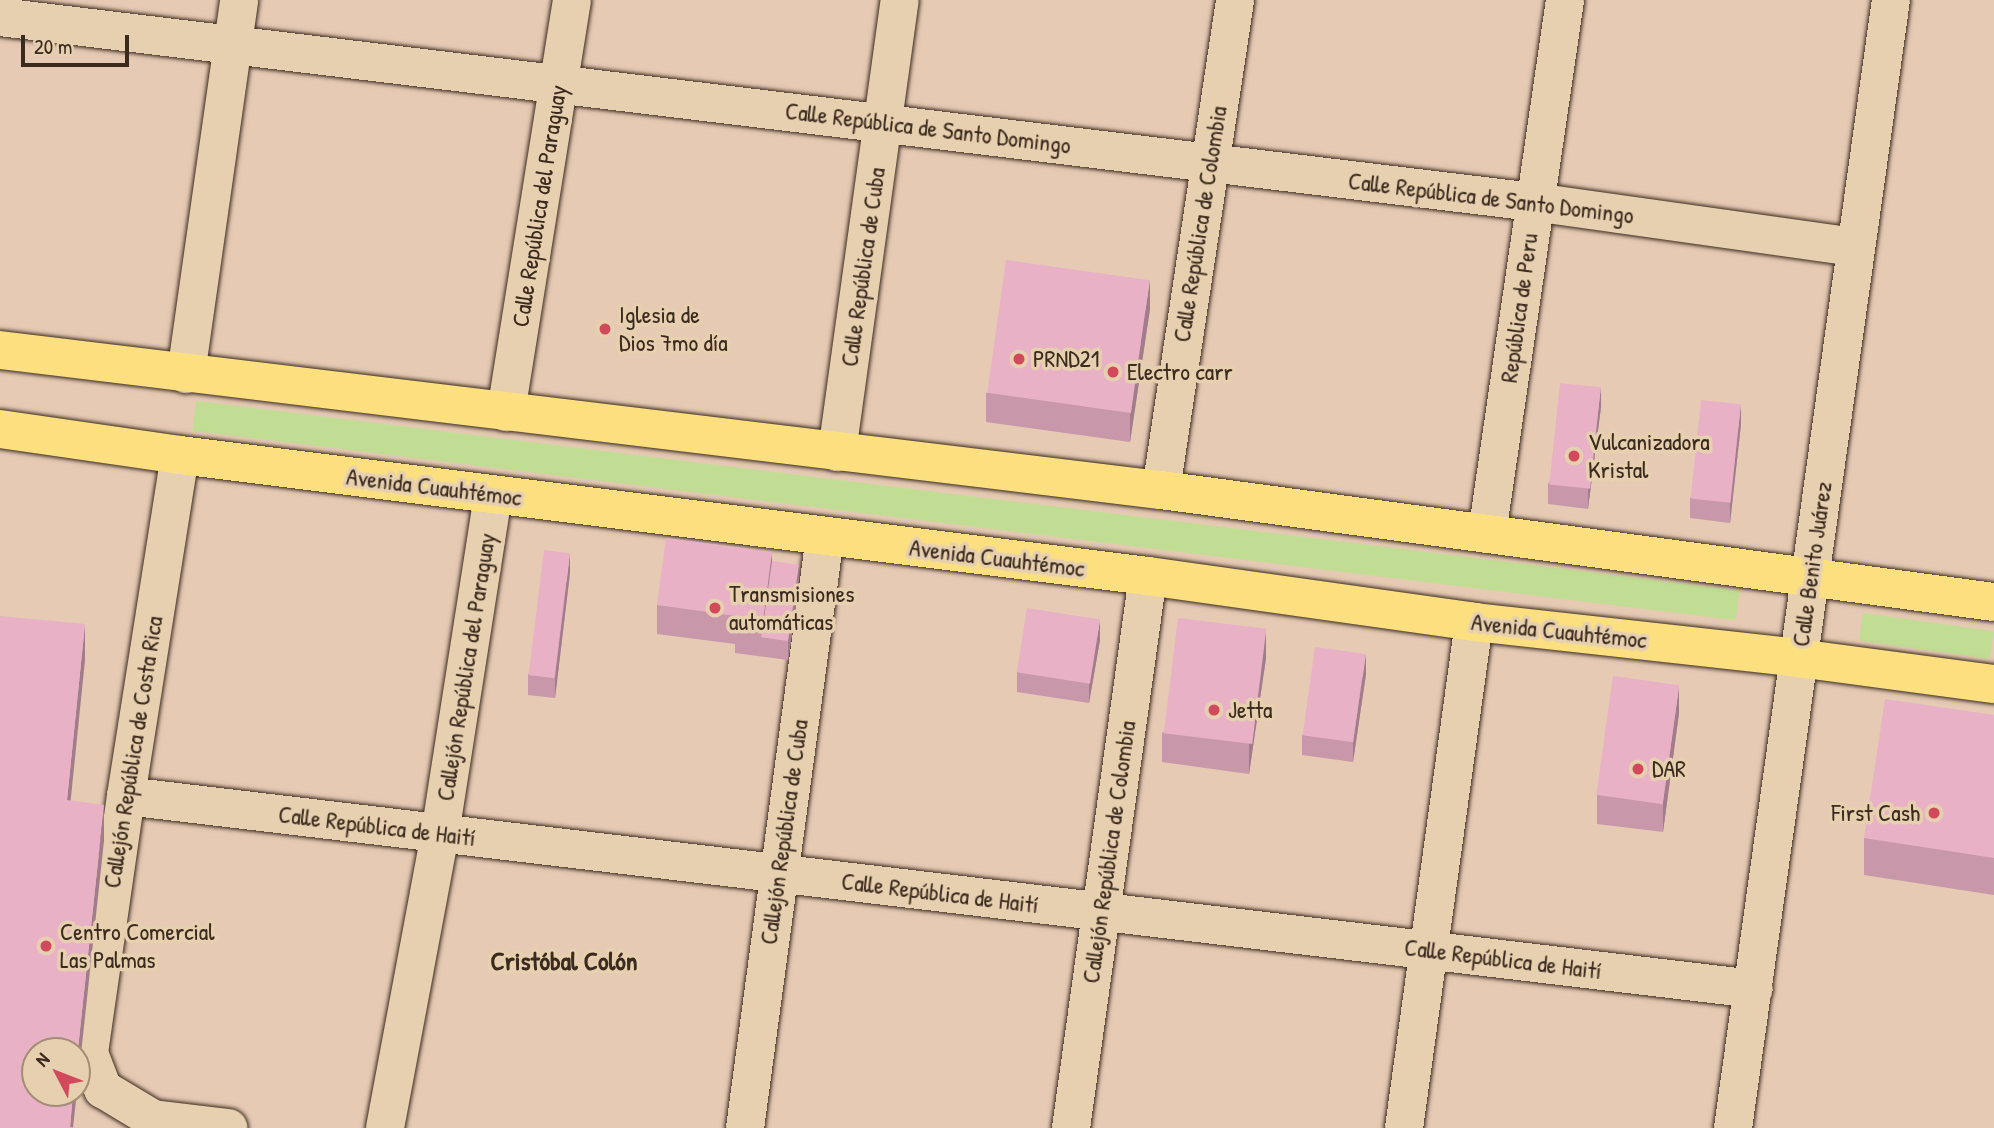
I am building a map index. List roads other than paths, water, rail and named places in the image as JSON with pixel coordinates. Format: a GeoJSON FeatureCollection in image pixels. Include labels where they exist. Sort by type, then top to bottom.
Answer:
{"type":"FeatureCollection","features":[{"type":"Feature","properties":{"kind":"main road"},"geometry":{"type":"LineString","coordinates":[[0,350],[1161,490],[1994,601]]}},
{"type":"Feature","properties":{"kind":"main road","name":"Avenida Cuauhtémoc"},"geometry":{"type":"LineString","coordinates":[[0,429],[180,455],[1149,576],[1474,622],[1798,657],[1994,684]]}},
{"type":"Feature","properties":{"kind":"street"},"geometry":{"type":"LineString","coordinates":[[186,374],[239,0]]}},
{"type":"Feature","properties":{"kind":"street","name":"Calle República del Paraguay"},"geometry":{"type":"LineString","coordinates":[[506,412],[572,0]]}},
{"type":"Feature","properties":{"kind":"street","name":"Calle República de Cuba"},"geometry":{"type":"LineString","coordinates":[[837,452],[900,0]]}},
{"type":"Feature","properties":{"kind":"street","name":"Calle República de Colombia"},"geometry":{"type":"LineString","coordinates":[[1161,490],[1235,0]]}},
{"type":"Feature","properties":{"kind":"street","name":"República de Peru"},"geometry":{"type":"LineString","coordinates":[[1487,534],[1565,0]]}},
{"type":"Feature","properties":{"kind":"street","name":"Calle Benito Juárez"},"geometry":{"type":"LineString","coordinates":[[1733,1128],[1891,0]]}},
{"type":"Feature","properties":{"kind":"street","name":"Calle República de Santo Domingo"},"geometry":{"type":"LineString","coordinates":[[0,17],[559,82],[1534,202],[1856,247]]}},
{"type":"Feature","properties":{"kind":"street","name":"Callejón República de Costa Rica"},"geometry":{"type":"LineString","coordinates":[[180,455],[125,796],[89,1053],[103,1089],[153,1119],[228,1128]]}},
{"type":"Feature","properties":{"kind":"street","name":"Callejón República del Paraguay"},"geometry":{"type":"LineString","coordinates":[[386,1128],[440,834],[493,495]]}},
{"type":"Feature","properties":{"kind":"street","name":"Callejón República de Cuba"},"geometry":{"type":"LineString","coordinates":[[745,1128],[777,874],[825,536]]}},
{"type":"Feature","properties":{"kind":"street","name":"Callejón República de Colombia"},"geometry":{"type":"LineString","coordinates":[[1071,1128],[1099,912],[1149,576]]}},
{"type":"Feature","properties":{"kind":"street"},"geometry":{"type":"LineString","coordinates":[[1404,1128],[1474,622]]}},
{"type":"Feature","properties":{"kind":"street","name":"Calle República de Haití"},"geometry":{"type":"LineString","coordinates":[[125,796],[1754,989]]}},
{"type":"Feature","properties":{"kind":"place","name":"Iglesia de Dios 7mo día"},"geometry":{"type":"Point","coordinates":[605,329]}},
{"type":"Feature","properties":{"kind":"place","name":"PRND21"},"geometry":{"type":"Point","coordinates":[1019,359]}},
{"type":"Feature","properties":{"kind":"place","name":"Electro carr"},"geometry":{"type":"Point","coordinates":[1113,372]}},
{"type":"Feature","properties":{"kind":"place","name":"Vulcanizadora Kristal"},"geometry":{"type":"Point","coordinates":[1574,456]}},
{"type":"Feature","properties":{"kind":"place","name":"Transmisiones automáticas"},"geometry":{"type":"Point","coordinates":[715,608]}},
{"type":"Feature","properties":{"kind":"place","name":"Jetta"},"geometry":{"type":"Point","coordinates":[1214,710]}},
{"type":"Feature","properties":{"kind":"place","name":"DAR"},"geometry":{"type":"Point","coordinates":[1638,769]}},
{"type":"Feature","properties":{"kind":"place","name":"First Cash"},"geometry":{"type":"Point","coordinates":[1934,813]}},
{"type":"Feature","properties":{"kind":"place","name":"Centro Comercial Las Palmas"},"geometry":{"type":"Point","coordinates":[46,946]}},
{"type":"Feature","properties":{"kind":"district","name":"Cristóbal Colón"},"geometry":{"type":"Point","coordinates":[564,961]}}]}
